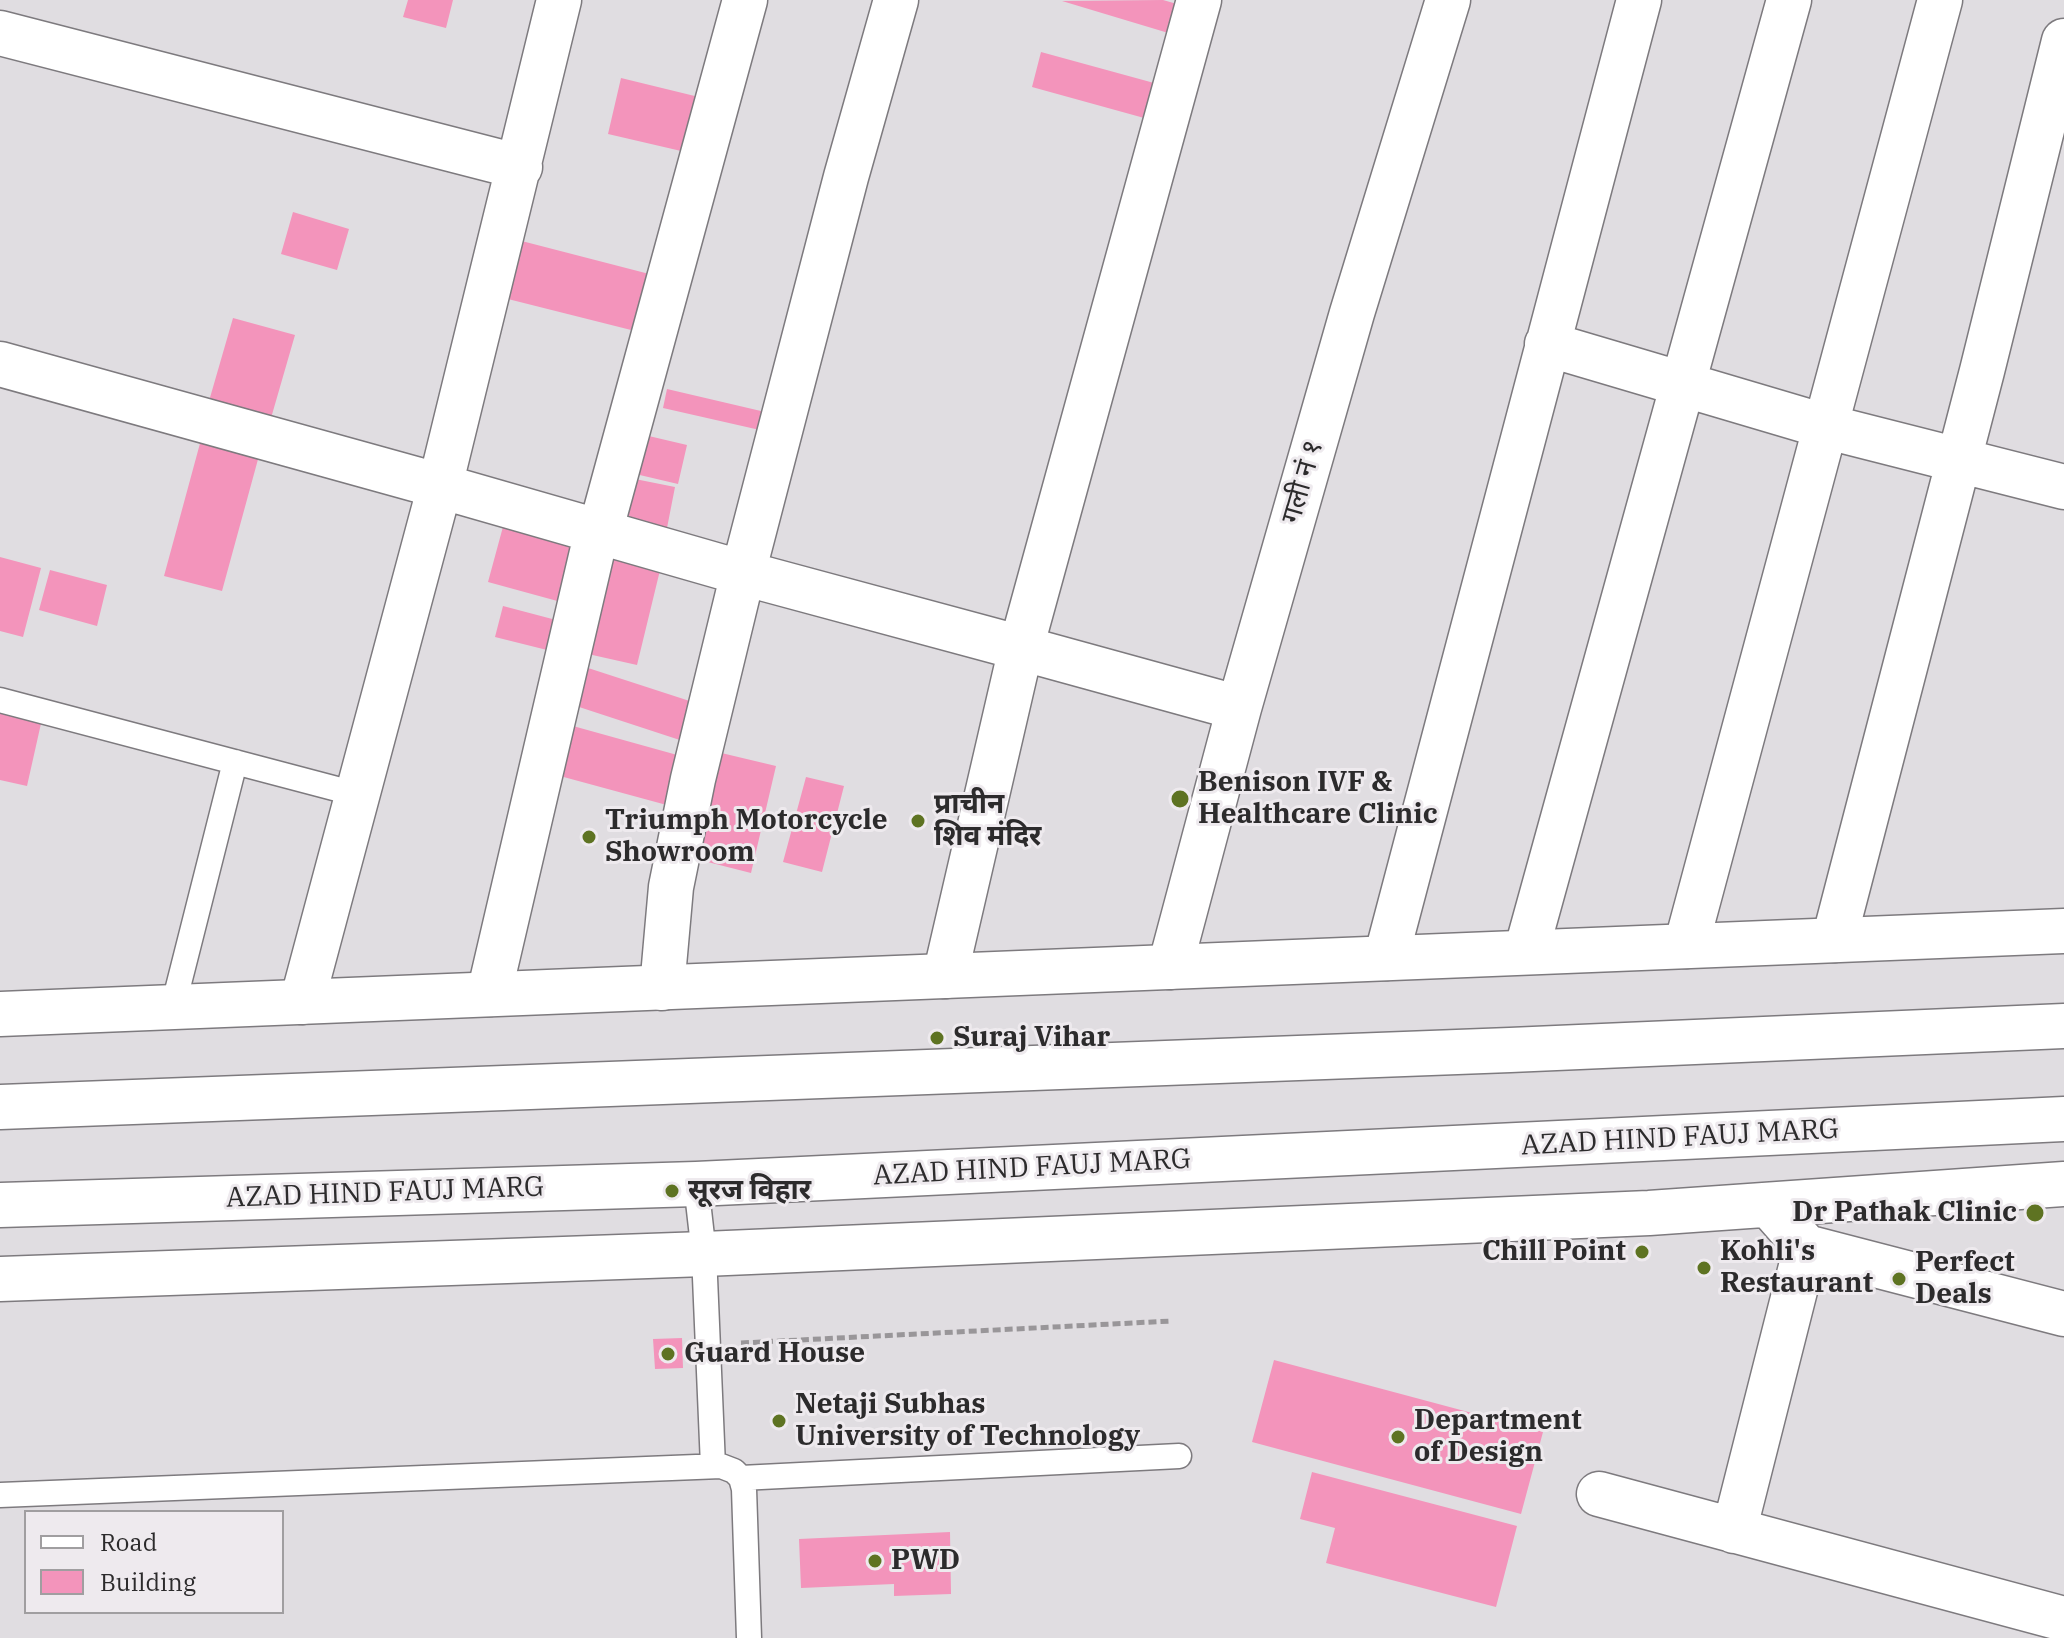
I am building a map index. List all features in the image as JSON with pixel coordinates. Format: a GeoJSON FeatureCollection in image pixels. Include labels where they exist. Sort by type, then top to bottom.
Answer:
{"type":"FeatureCollection","features":[{"type":"Feature","properties":{"kind":"street"},"geometry":{"type":"LineString","coordinates":[[302,1002],[440,486],[559,0]]}},
{"type":"Feature","properties":{"kind":"street"},"geometry":{"type":"LineString","coordinates":[[489,994],[596,535],[600,532],[745,0]]}},
{"type":"Feature","properties":{"kind":"street"},"geometry":{"type":"LineString","coordinates":[[662,988],[671,887],[693,779],[846,177],[896,0]]}},
{"type":"Feature","properties":{"kind":"street"},"geometry":{"type":"LineString","coordinates":[[945,976],[1021,648],[1199,0]]}},
{"type":"Feature","properties":{"kind":"street","name":"गली नं १"},"geometry":{"type":"LineString","coordinates":[[1170,967],[1239,708],[1352,313],[1448,0]]}},
{"type":"Feature","properties":{"kind":"street"},"geometry":{"type":"LineString","coordinates":[[1386,958],[1639,0]]}},
{"type":"Feature","properties":{"kind":"street"},"geometry":{"type":"LineString","coordinates":[[1526,952],[1789,0]]}},
{"type":"Feature","properties":{"kind":"street"},"geometry":{"type":"LineString","coordinates":[[1686,946],[1940,0]]}},
{"type":"Feature","properties":{"kind":"street"},"geometry":{"type":"LineString","coordinates":[[0,33],[520,167]]}},
{"type":"Feature","properties":{"kind":"street"},"geometry":{"type":"LineString","coordinates":[[1834,940],[2064,41]]}},
{"type":"Feature","properties":{"kind":"street"},"geometry":{"type":"LineString","coordinates":[[1547,344],[1824,426],[2064,487]]}},
{"type":"Feature","properties":{"kind":"street"},"geometry":{"type":"LineString","coordinates":[[0,364],[743,573],[1239,708]]}},
{"type":"Feature","properties":{"kind":"street"},"geometry":{"type":"LineString","coordinates":[[0,1014],[2064,931]]}},
{"type":"Feature","properties":{"kind":"street"},"geometry":{"type":"LineString","coordinates":[[0,1107],[2064,1026]]}},
{"type":"Feature","properties":{"kind":"street","name":"AZAD HIND FAUJ MARG"},"geometry":{"type":"LineString","coordinates":[[0,1205],[696,1184],[2064,1119]]}},
{"type":"Feature","properties":{"kind":"street"},"geometry":{"type":"LineString","coordinates":[[0,1279],[704,1254],[1633,1214],[2064,1184]]}},
{"type":"Feature","properties":{"kind":"street"},"geometry":{"type":"LineString","coordinates":[[1769,1205],[1806,1247],[2064,1314]]}},
{"type":"Feature","properties":{"kind":"street"},"geometry":{"type":"LineString","coordinates":[[1734,1531],[1806,1247]]}},
{"type":"Feature","properties":{"kind":"street"},"geometry":{"type":"LineString","coordinates":[[1599,1494],[1734,1531],[2007,1622],[2064,1619]]}},
{"type":"Feature","properties":{"kind":"lane"},"geometry":{"type":"LineString","coordinates":[[0,700],[356,794]]}},
{"type":"Feature","properties":{"kind":"lane"},"geometry":{"type":"LineString","coordinates":[[173,1007],[235,762]]}},
{"type":"Feature","properties":{"kind":"lane"},"geometry":{"type":"LineString","coordinates":[[696,1184],[704,1254],[713,1466]]}},
{"type":"Feature","properties":{"kind":"lane"},"geometry":{"type":"LineString","coordinates":[[741,1478],[1179,1456]]}},
{"type":"Feature","properties":{"kind":"lane"},"geometry":{"type":"LineString","coordinates":[[0,1495],[713,1466],[734,1471],[741,1478],[744,1489],[749,1638]]}},
{"type":"Feature","properties":{"kind":"path"},"geometry":{"type":"LineString","coordinates":[[708,1344],[1171,1321]]}},
{"type":"Feature","properties":{"kind":"building"},"geometry":{"type":"Polygon","coordinates":[[[408,0],[453,0],[446,28],[403,17],[408,0]]]}},
{"type":"Feature","properties":{"kind":"building"},"geometry":{"type":"Polygon","coordinates":[[[1163,0],[1184,6],[1175,35],[1062,1],[1163,0]]]}},
{"type":"Feature","properties":{"kind":"building"},"geometry":{"type":"Polygon","coordinates":[[[1041,52],[1165,86],[1155,121],[1032,87],[1041,52]]]}},
{"type":"Feature","properties":{"kind":"building"},"geometry":{"type":"Polygon","coordinates":[[[621,78],[707,99],[694,154],[608,134],[621,78]]]}},
{"type":"Feature","properties":{"kind":"building"},"geometry":{"type":"Polygon","coordinates":[[[293,212],[349,229],[337,270],[281,254],[293,212]]]}},
{"type":"Feature","properties":{"kind":"building"},"geometry":{"type":"Polygon","coordinates":[[[514,239],[657,276],[643,333],[500,297],[514,239]]]}},
{"type":"Feature","properties":{"kind":"building"},"geometry":{"type":"Polygon","coordinates":[[[233,318],[295,335],[269,425],[207,408],[233,318]]]}},
{"type":"Feature","properties":{"kind":"building"},"geometry":{"type":"Polygon","coordinates":[[[667,389],[778,415],[773,433],[663,408],[667,389]]]}},
{"type":"Feature","properties":{"kind":"building"},"geometry":{"type":"Polygon","coordinates":[[[636,433],[687,445],[678,484],[627,472],[636,433]]]}},
{"type":"Feature","properties":{"kind":"building"},"geometry":{"type":"Polygon","coordinates":[[[202,436],[260,452],[222,591],[164,576],[202,436]]]}},
{"type":"Feature","properties":{"kind":"building"},"geometry":{"type":"Polygon","coordinates":[[[625,477],[675,487],[667,528],[617,518],[625,477]]]}},
{"type":"Feature","properties":{"kind":"building"},"geometry":{"type":"Polygon","coordinates":[[[507,512],[580,532],[561,602],[488,582],[507,512]]]}},
{"type":"Feature","properties":{"kind":"building"},"geometry":{"type":"Polygon","coordinates":[[[612,550],[662,562],[637,665],[588,654],[612,550]]]}},
{"type":"Feature","properties":{"kind":"building"},"geometry":{"type":"Polygon","coordinates":[[[0,557],[41,568],[23,637],[0,631],[0,557]]]}},
{"type":"Feature","properties":{"kind":"building"},"geometry":{"type":"Polygon","coordinates":[[[50,570],[107,585],[97,626],[39,610],[50,570]]]}},
{"type":"Feature","properties":{"kind":"building"},"geometry":{"type":"Polygon","coordinates":[[[503,606],[575,625],[567,655],[495,637],[503,606]]]}},
{"type":"Feature","properties":{"kind":"building"},"geometry":{"type":"Polygon","coordinates":[[[585,667],[705,706],[692,744],[573,705],[585,667]]]}},
{"type":"Feature","properties":{"kind":"building"},"geometry":{"type":"Polygon","coordinates":[[[0,710],[42,719],[27,786],[0,780],[0,710]]]}},
{"type":"Feature","properties":{"kind":"building"},"geometry":{"type":"Polygon","coordinates":[[[573,726],[688,758],[674,807],[560,776],[573,726]]]}},
{"type":"Feature","properties":{"kind":"building"},"geometry":{"type":"Polygon","coordinates":[[[713,751],[776,766],[751,873],[688,857],[713,751]]]}},
{"type":"Feature","properties":{"kind":"building"},"geometry":{"type":"Polygon","coordinates":[[[806,777],[844,786],[822,872],[783,862],[806,777]]]}},
{"type":"Feature","properties":{"kind":"building","name":"Guard House"},"geometry":{"type":"Polygon","coordinates":[[[682,1338],[683,1368],[655,1369],[653,1339],[682,1338]]]}},
{"type":"Feature","properties":{"kind":"building","name":"Department of Design"},"geometry":{"type":"Polygon","coordinates":[[[1274,1360],[1543,1432],[1521,1514],[1252,1442],[1274,1360]]]}},
{"type":"Feature","properties":{"kind":"building","name":"Department of Design"},"geometry":{"type":"Polygon","coordinates":[[[1312,1472],[1517,1526],[1496,1607],[1326,1563],[1335,1528],[1300,1519],[1312,1472]]]}},
{"type":"Feature","properties":{"kind":"building","name":"PWD"},"geometry":{"type":"Polygon","coordinates":[[[950,1532],[951,1594],[894,1596],[894,1584],[801,1588],[799,1539],[950,1532]]]}},
{"type":"Feature","properties":{"kind":"place","name":"Benison IVF & Healthcare Clinic"},"geometry":{"type":"Point","coordinates":[1180,799]}},
{"type":"Feature","properties":{"kind":"place","name":"प्राचीन शिव मंदिर"},"geometry":{"type":"Point","coordinates":[918,821]}},
{"type":"Feature","properties":{"kind":"place","name":"Triumph Motorcycle Showroom"},"geometry":{"type":"Point","coordinates":[589,837]}},
{"type":"Feature","properties":{"kind":"place","name":"Suraj Vihar"},"geometry":{"type":"Point","coordinates":[937,1038]}},
{"type":"Feature","properties":{"kind":"place","name":"सूरज विहार"},"geometry":{"type":"Point","coordinates":[672,1191]}},
{"type":"Feature","properties":{"kind":"place","name":"Dr Pathak Clinic"},"geometry":{"type":"Point","coordinates":[2035,1213]}},
{"type":"Feature","properties":{"kind":"place","name":"Chill Point"},"geometry":{"type":"Point","coordinates":[1642,1252]}},
{"type":"Feature","properties":{"kind":"place","name":"Kohli's Restaurant"},"geometry":{"type":"Point","coordinates":[1704,1268]}},
{"type":"Feature","properties":{"kind":"place","name":"Perfect Deals"},"geometry":{"type":"Point","coordinates":[1899,1279]}},
{"type":"Feature","properties":{"kind":"place","name":"Guard House"},"geometry":{"type":"Point","coordinates":[668,1354]}},
{"type":"Feature","properties":{"kind":"place","name":"Netaji Subhas University of Technology"},"geometry":{"type":"Point","coordinates":[779,1421]}},
{"type":"Feature","properties":{"kind":"place","name":"Department of Design"},"geometry":{"type":"Point","coordinates":[1398,1437]}},
{"type":"Feature","properties":{"kind":"place","name":"PWD"},"geometry":{"type":"Point","coordinates":[875,1561]}}]}
